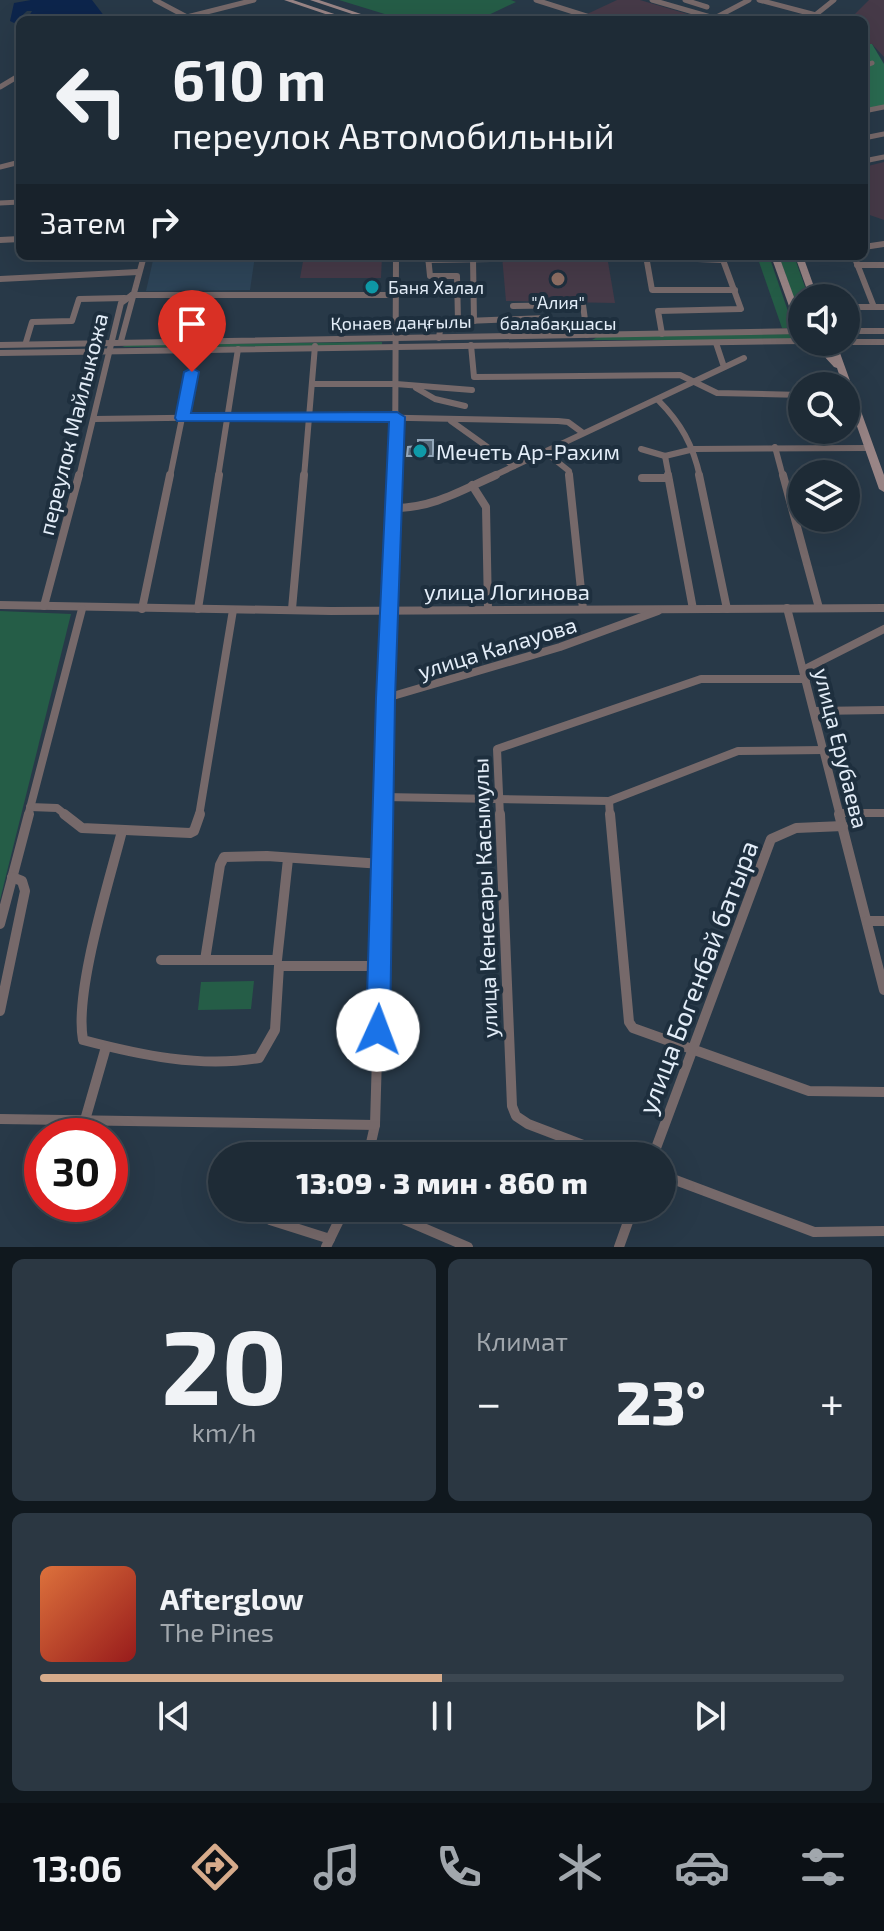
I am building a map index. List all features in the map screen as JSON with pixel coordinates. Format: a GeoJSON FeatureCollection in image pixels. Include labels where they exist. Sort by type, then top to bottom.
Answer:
{"type":"FeatureCollection","features":[{"type":"Feature","properties":{"kind":"main road"},"geometry":{"type":"LineString","coordinates":[[287,0],[337,16]]}},
{"type":"Feature","properties":{"kind":"main road"},"geometry":{"type":"LineString","coordinates":[[313,0],[363,16]]}},
{"type":"Feature","properties":{"kind":"main road"},"geometry":{"type":"LineString","coordinates":[[776,260],[788,292]]}},
{"type":"Feature","properties":{"kind":"main road"},"geometry":{"type":"LineString","coordinates":[[800,260],[809,284]]}},
{"type":"Feature","properties":{"kind":"main road"},"geometry":{"type":"LineString","coordinates":[[860,425],[884,489]]}},
{"type":"Feature","properties":{"kind":"street"},"geometry":{"type":"LineString","coordinates":[[155,0],[185,16]]}},
{"type":"Feature","properties":{"kind":"street"},"geometry":{"type":"LineString","coordinates":[[191,16],[254,0]]}},
{"type":"Feature","properties":{"kind":"street"},"geometry":{"type":"LineString","coordinates":[[652,0],[703,16]]}},
{"type":"Feature","properties":{"kind":"street"},"geometry":{"type":"LineString","coordinates":[[688,0],[707,7]]}},
{"type":"Feature","properties":{"kind":"street"},"geometry":{"type":"LineString","coordinates":[[718,16],[749,0]]}},
{"type":"Feature","properties":{"kind":"street"},"geometry":{"type":"LineString","coordinates":[[759,0],[804,16]]}},
{"type":"Feature","properties":{"kind":"street"},"geometry":{"type":"LineString","coordinates":[[816,16],[834,0]]}},
{"type":"Feature","properties":{"kind":"street"},"geometry":{"type":"LineString","coordinates":[[542,1],[587,16]]}},
{"type":"Feature","properties":{"kind":"street"},"geometry":{"type":"LineString","coordinates":[[868,64],[872,63]]}},
{"type":"Feature","properties":{"kind":"street","name":"переулок Майлыкожа"},"geometry":{"type":"LineString","coordinates":[[44,606],[94,419],[121,303],[129,296],[142,260]]}},
{"type":"Feature","properties":{"kind":"street"},"geometry":{"type":"LineString","coordinates":[[371,1142],[375,1125],[381,966],[386,698],[395,508],[396,260]]}},
{"type":"Feature","properties":{"kind":"street"},"geometry":{"type":"LineString","coordinates":[[428,260],[430,276],[457,276],[458,321]]}},
{"type":"Feature","properties":{"kind":"street"},"geometry":{"type":"LineString","coordinates":[[473,260],[474,321]]}},
{"type":"Feature","properties":{"kind":"street"},"geometry":{"type":"LineString","coordinates":[[647,260],[652,290],[735,290]]}},
{"type":"Feature","properties":{"kind":"street"},"geometry":{"type":"LineString","coordinates":[[662,334],[658,311],[740,310],[726,260]]}},
{"type":"Feature","properties":{"kind":"street"},"geometry":{"type":"LineString","coordinates":[[855,260],[874,307]]}},
{"type":"Feature","properties":{"kind":"street"},"geometry":{"type":"LineString","coordinates":[[857,265],[884,265]]}},
{"type":"Feature","properties":{"kind":"street"},"geometry":{"type":"LineString","coordinates":[[0,279],[138,272]]}},
{"type":"Feature","properties":{"kind":"street"},"geometry":{"type":"LineString","coordinates":[[708,290],[713,311]]}},
{"type":"Feature","properties":{"kind":"street"},"geometry":{"type":"LineString","coordinates":[[26,342],[32,322],[72,321],[79,299],[395,295]]}},
{"type":"Feature","properties":{"kind":"street"},"geometry":{"type":"LineString","coordinates":[[121,341],[129,296]]}},
{"type":"Feature","properties":{"kind":"street"},"geometry":{"type":"LineString","coordinates":[[513,306],[583,305],[587,335]]}},
{"type":"Feature","properties":{"kind":"street"},"geometry":{"type":"LineString","coordinates":[[860,307],[884,307]]}},
{"type":"Feature","properties":{"kind":"street"},"geometry":{"type":"LineString","coordinates":[[439,338],[441,322],[546,318]]}},
{"type":"Feature","properties":{"kind":"street","name":"Қонаев даңғылы"},"geometry":{"type":"LineString","coordinates":[[0,353],[238,349],[439,338],[788,331]]}},
{"type":"Feature","properties":{"kind":"street"},"geometry":{"type":"LineString","coordinates":[[860,331],[884,331]]}},
{"type":"Feature","properties":{"kind":"street","name":"Қонаев даңғылы"},"geometry":{"type":"LineString","coordinates":[[0,345],[112,341],[471,345],[788,341]]}},
{"type":"Feature","properties":{"kind":"street"},"geometry":{"type":"LineString","coordinates":[[860,342],[884,342]]}},
{"type":"Feature","properties":{"kind":"street"},"geometry":{"type":"LineString","coordinates":[[716,343],[724,367]]}},
{"type":"Feature","properties":{"kind":"street"},"geometry":{"type":"LineString","coordinates":[[471,345],[474,377],[680,375],[723,394],[788,395]]}},
{"type":"Feature","properties":{"kind":"street"},"geometry":{"type":"LineString","coordinates":[[292,609],[315,346]]}},
{"type":"Feature","properties":{"kind":"street"},"geometry":{"type":"LineString","coordinates":[[142,609],[196,349]]}},
{"type":"Feature","properties":{"kind":"street"},"geometry":{"type":"LineString","coordinates":[[198,609],[238,349]]}},
{"type":"Feature","properties":{"kind":"street"},"geometry":{"type":"LineString","coordinates":[[395,508],[425,507],[744,358]]}},
{"type":"Feature","properties":{"kind":"street"},"geometry":{"type":"LineString","coordinates":[[312,384],[396,384],[416,388],[472,390]]}},
{"type":"Feature","properties":{"kind":"street"},"geometry":{"type":"LineString","coordinates":[[416,388],[435,399],[465,406]]}},
{"type":"Feature","properties":{"kind":"street"},"geometry":{"type":"LineString","coordinates":[[658,400],[676,418],[694,449],[727,609]]}},
{"type":"Feature","properties":{"kind":"street"},"geometry":{"type":"LineString","coordinates":[[94,419],[310,416],[558,421],[568,422],[583,433]]}},
{"type":"Feature","properties":{"kind":"street"},"geometry":{"type":"LineString","coordinates":[[451,421],[514,466]]}},
{"type":"Feature","properties":{"kind":"street"},"geometry":{"type":"LineString","coordinates":[[775,447],[819,608]]}},
{"type":"Feature","properties":{"kind":"street"},"geometry":{"type":"LineString","coordinates":[[641,449],[665,456],[694,449],[869,448]]}},
{"type":"Feature","properties":{"kind":"street"},"geometry":{"type":"LineString","coordinates":[[544,451],[569,471],[583,609]]}},
{"type":"Feature","properties":{"kind":"street"},"geometry":{"type":"LineString","coordinates":[[665,456],[693,609]]}},
{"type":"Feature","properties":{"kind":"street"},"geometry":{"type":"LineString","coordinates":[[642,478],[668,478]]}},
{"type":"Feature","properties":{"kind":"street"},"geometry":{"type":"LineString","coordinates":[[472,485],[486,507],[488,609]]}},
{"type":"Feature","properties":{"kind":"street","name":"улица Логинова"},"geometry":{"type":"LineString","coordinates":[[0,605],[82,609],[389,611],[884,608]]}},
{"type":"Feature","properties":{"kind":"street","name":"улица Ерубаева"},"geometry":{"type":"LineString","coordinates":[[787,608],[884,990]]}},
{"type":"Feature","properties":{"kind":"street"},"geometry":{"type":"LineString","coordinates":[[0,924],[82,609]]}},
{"type":"Feature","properties":{"kind":"street","name":"улица Калауова"},"geometry":{"type":"LineString","coordinates":[[386,698],[560,647],[663,609]]}},
{"type":"Feature","properties":{"kind":"street"},"geometry":{"type":"LineString","coordinates":[[30,807],[57,808],[82,828],[190,833],[196,828],[233,610]]}},
{"type":"Feature","properties":{"kind":"street"},"geometry":{"type":"LineString","coordinates":[[805,674],[884,629]]}},
{"type":"Feature","properties":{"kind":"street","name":"улица Кенесары Касымулы"},"geometry":{"type":"LineString","coordinates":[[575,1142],[528,1124],[516,1116],[512,1106],[496,753],[506,743],[701,679],[805,674]]}},
{"type":"Feature","properties":{"kind":"street"},"geometry":{"type":"LineString","coordinates":[[814,711],[884,710]]}},
{"type":"Feature","properties":{"kind":"street"},"geometry":{"type":"LineString","coordinates":[[384,797],[609,801],[738,751],[824,750]]}},
{"type":"Feature","properties":{"kind":"street"},"geometry":{"type":"LineString","coordinates":[[609,801],[629,1022],[640,1032],[809,1091],[884,1092]]}},
{"type":"Feature","properties":{"kind":"street"},"geometry":{"type":"LineString","coordinates":[[839,813],[884,813]]}},
{"type":"Feature","properties":{"kind":"street","name":"улица Богенбай батыра"},"geometry":{"type":"LineString","coordinates":[[658,1142],[771,839],[779,832],[795,828],[843,826]]}},
{"type":"Feature","properties":{"kind":"street"},"geometry":{"type":"LineString","coordinates":[[122,831],[92,956],[79,1034],[83,1040],[106,1047],[139,1051],[158,1059],[259,1058],[275,1030],[279,966],[381,966]]}},
{"type":"Feature","properties":{"kind":"street"},"geometry":{"type":"LineString","coordinates":[[205,960],[221,860],[230,856],[382,864]]}},
{"type":"Feature","properties":{"kind":"street"},"geometry":{"type":"LineString","coordinates":[[161,960],[271,961],[279,957],[288,859]]}},
{"type":"Feature","properties":{"kind":"street"},"geometry":{"type":"LineString","coordinates":[[0,1011],[25,891],[22,881],[12,877]]}},
{"type":"Feature","properties":{"kind":"street"},"geometry":{"type":"LineString","coordinates":[[867,921],[884,921]]}},
{"type":"Feature","properties":{"kind":"street"},"geometry":{"type":"LineString","coordinates":[[86,1118],[106,1047]]}},
{"type":"Feature","properties":{"kind":"street"},"geometry":{"type":"LineString","coordinates":[[0,1119],[24,1119]]}},
{"type":"Feature","properties":{"kind":"street"},"geometry":{"type":"LineString","coordinates":[[128,1121],[375,1125]]}},
{"type":"Feature","properties":{"kind":"street"},"geometry":{"type":"LineString","coordinates":[[676,1180],[814,1232],[884,1231]]}},
{"type":"Feature","properties":{"kind":"street"},"geometry":{"type":"LineString","coordinates":[[275,1222],[328,1243],[338,1222]]}},
{"type":"Feature","properties":{"kind":"street"},"geometry":{"type":"LineString","coordinates":[[410,1222],[468,1247]]}},
{"type":"Feature","properties":{"kind":"street"},"geometry":{"type":"LineString","coordinates":[[619,1247],[628,1222]]}},
{"type":"Feature","properties":{"kind":"shaded area"},"geometry":{"type":"Polygon","coordinates":[[[617,0],[640,0],[694,16],[594,16],[587,14],[617,0]]]}},
{"type":"Feature","properties":{"kind":"shaded area"},"geometry":{"type":"Polygon","coordinates":[[[869,0],[884,0],[884,57],[872,44],[868,44],[868,16],[853,16],[869,0]]]}},
{"type":"Feature","properties":{"kind":"shaded area"},"geometry":{"type":"Polygon","coordinates":[[[884,162],[884,220],[868,214],[868,166],[884,162]]]}},
{"type":"Feature","properties":{"kind":"shaded area"},"geometry":{"type":"Polygon","coordinates":[[[153,260],[254,260],[250,290],[146,291],[153,260]]]}},
{"type":"Feature","properties":{"kind":"shaded area"},"geometry":{"type":"Polygon","coordinates":[[[303,260],[382,260],[381,278],[300,278],[303,260]]]}},
{"type":"Feature","properties":{"kind":"shaded area","name":"\"Алия\" балабақшасы"},"geometry":{"type":"Polygon","coordinates":[[[502,260],[608,260],[615,303],[506,301],[502,260]]]}},
{"type":"Feature","properties":{"kind":"green space"},"geometry":{"type":"Polygon","coordinates":[[[339,0],[516,2],[486,16],[391,16],[339,0]]]}},
{"type":"Feature","properties":{"kind":"green space"},"geometry":{"type":"Polygon","coordinates":[[[868,44],[872,44],[884,64],[884,106],[868,109],[868,44]]]}},
{"type":"Feature","properties":{"kind":"green space"},"geometry":{"type":"Polygon","coordinates":[[[758,260],[770,260],[788,311],[788,328],[782,328],[758,260]]]}},
{"type":"Feature","properties":{"kind":"green space"},"geometry":{"type":"Polygon","coordinates":[[[780,260],[795,260],[804,284],[789,284],[780,260]]]}},
{"type":"Feature","properties":{"kind":"green space"},"geometry":{"type":"Polygon","coordinates":[[[788,334],[788,340],[592,340],[599,336],[788,334]]]}},
{"type":"Feature","properties":{"kind":"green space"},"geometry":{"type":"Polygon","coordinates":[[[382,342],[382,346],[122,347],[127,345],[382,342]]]}},
{"type":"Feature","properties":{"kind":"green space"},"geometry":{"type":"Polygon","coordinates":[[[0,611],[71,614],[0,900],[0,611]]]}},
{"type":"Feature","properties":{"kind":"green space"},"geometry":{"type":"Polygon","coordinates":[[[254,981],[251,1009],[198,1010],[201,982],[254,981]]]}},
{"type":"Feature","properties":{"kind":"water"},"geometry":{"type":"Polygon","coordinates":[[[92,0],[104,16],[29,16],[32,11],[27,11],[16,16],[14,23],[10,21],[14,3],[92,0]]]}},
{"type":"Feature","properties":{"kind":"building","name":"Мечеть Ар-Рахим"},"geometry":{"type":"Polygon","coordinates":[[[418,440],[433,440],[433,456],[407,456],[408,447],[418,446],[418,440]]]}},
{"type":"Feature","properties":{"kind":"place","name":"\"Алия\" балабақшасы"},"geometry":{"type":"Point","coordinates":[558,279]}},
{"type":"Feature","properties":{"kind":"place","name":"Баня Халал"},"geometry":{"type":"Point","coordinates":[372,287]}},
{"type":"Feature","properties":{"kind":"place","name":"Мечеть Ар-Рахим"},"geometry":{"type":"Point","coordinates":[420,451]}},
{"type":"Feature","properties":{"kind":"route"},"geometry":{"type":"LineString","coordinates":[[192,372],[183,418],[397,417],[378,1030]]}}]}
